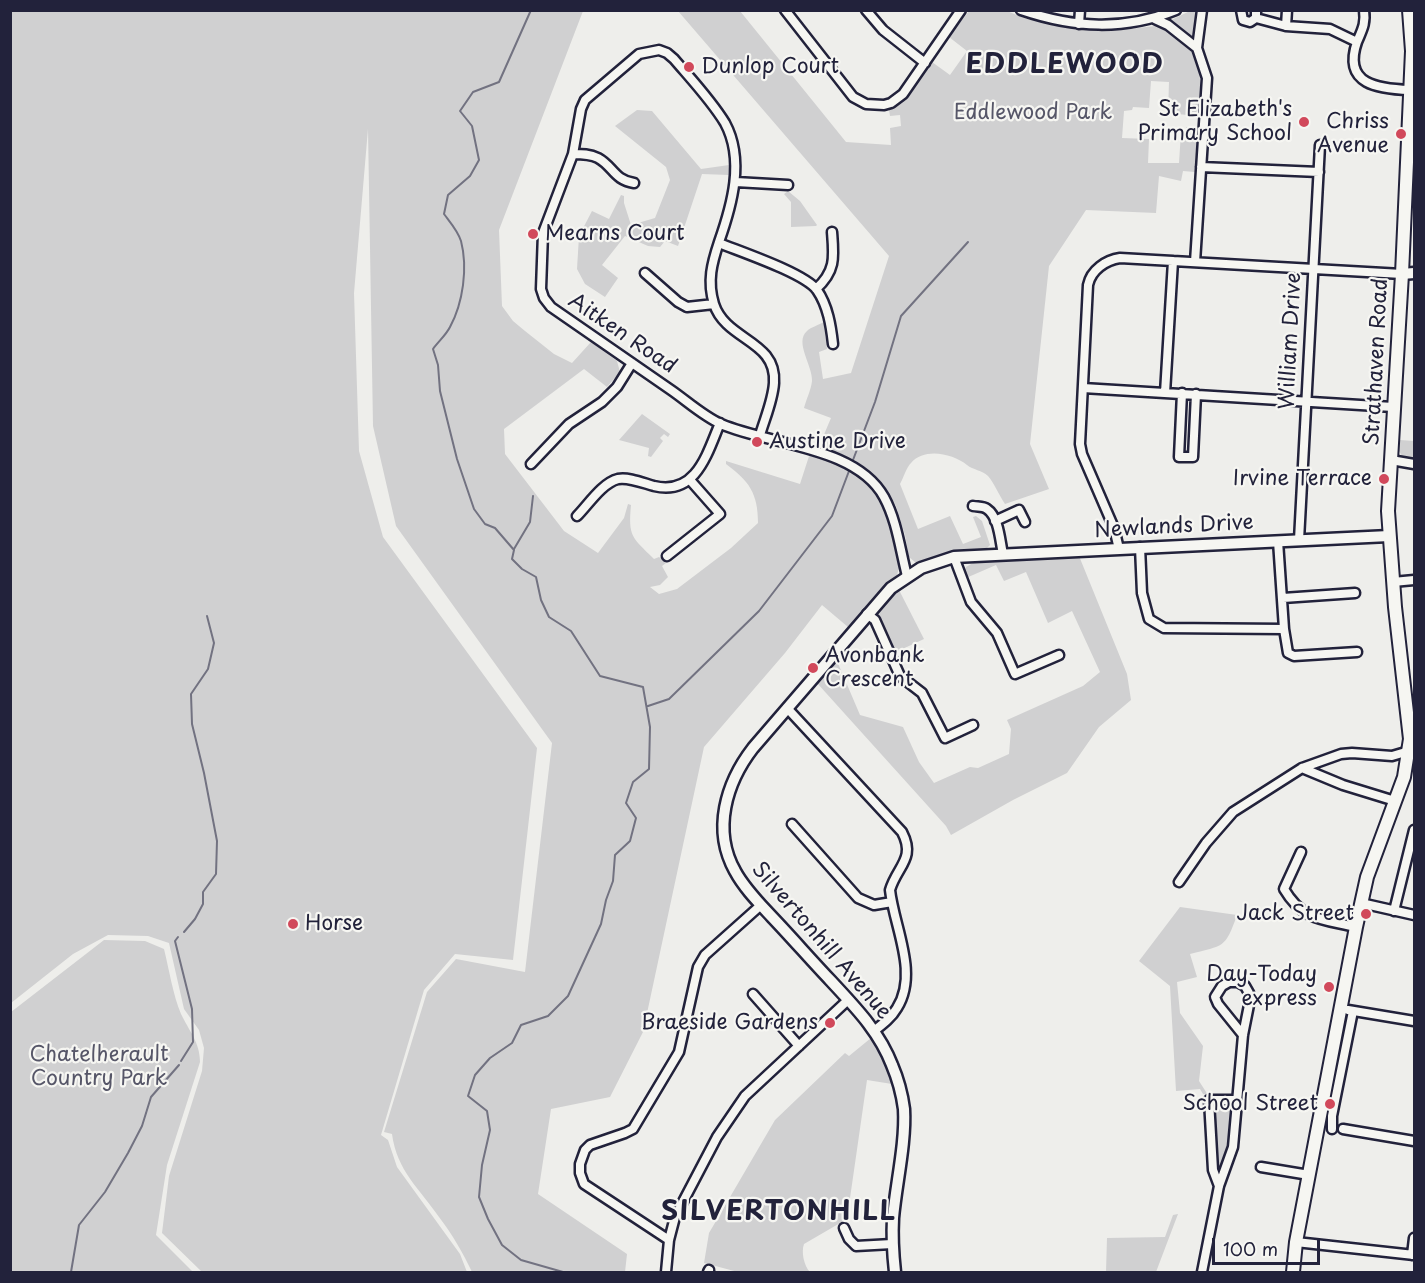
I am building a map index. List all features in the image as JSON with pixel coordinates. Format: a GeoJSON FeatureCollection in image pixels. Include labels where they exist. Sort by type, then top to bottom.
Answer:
{"type":"FeatureCollection","features":[{"type":"Feature","properties":{"kind":"main road","name":"Strathaven Road"},"geometry":{"type":"LineString","coordinates":[[1293,1272],[1296,1242],[1309,1175],[1347,1010],[1356,927],[1361,903],[1379,841],[1404,777],[1409,751],[1410,739],[1389,536],[1393,407],[1408,273],[1412,51],[1409,10]]}},
{"type":"Feature","properties":{"kind":"street"},"geometry":{"type":"LineString","coordinates":[[784,10],[853,97],[866,104],[884,105],[897,99],[961,10]]}},
{"type":"Feature","properties":{"kind":"street"},"geometry":{"type":"LineString","coordinates":[[866,10],[883,30],[925,63]]}},
{"type":"Feature","properties":{"kind":"street"},"geometry":{"type":"LineString","coordinates":[[1021,10],[1058,21],[1116,25],[1155,19],[1176,10]]}},
{"type":"Feature","properties":{"kind":"street"},"geometry":{"type":"LineString","coordinates":[[1079,24],[1080,10]]}},
{"type":"Feature","properties":{"kind":"street"},"geometry":{"type":"LineString","coordinates":[[1196,262],[1207,78],[1197,48],[1202,10]]}},
{"type":"Feature","properties":{"kind":"street"},"geometry":{"type":"LineString","coordinates":[[1241,10],[1241,17],[1246,22],[1250,22],[1256,14],[1286,26],[1330,29],[1357,42]]}},
{"type":"Feature","properties":{"kind":"street"},"geometry":{"type":"LineString","coordinates":[[1286,26],[1287,10]]}},
{"type":"Feature","properties":{"kind":"street"},"geometry":{"type":"LineString","coordinates":[[1364,10],[1365,22],[1357,42],[1354,60],[1362,79],[1369,85],[1383,90],[1410,90]]}},
{"type":"Feature","properties":{"kind":"street"},"geometry":{"type":"LineString","coordinates":[[1155,19],[1168,25],[1197,48]]}},
{"type":"Feature","properties":{"kind":"street","name":"Aitken Road"},"geometry":{"type":"LineString","coordinates":[[736,182],[734,155],[725,124],[667,53],[659,50],[639,54],[585,100],[581,110],[573,154],[545,225],[541,289],[543,298],[551,307],[720,423],[824,454],[846,463],[867,477],[883,495],[890,511],[907,576]]}},
{"type":"Feature","properties":{"kind":"street","name":"William Drive"},"geometry":{"type":"LineString","coordinates":[[1299,540],[1320,145]]}},
{"type":"Feature","properties":{"kind":"street"},"geometry":{"type":"LineString","coordinates":[[573,154],[590,155],[600,159],[624,181],[634,183]]}},
{"type":"Feature","properties":{"kind":"street"},"geometry":{"type":"LineString","coordinates":[[1201,167],[1319,172]]}},
{"type":"Feature","properties":{"kind":"street"},"geometry":{"type":"LineString","coordinates":[[760,435],[773,390],[773,365],[767,355],[731,330],[721,319],[714,304],[711,264],[736,182],[788,185]]}},
{"type":"Feature","properties":{"kind":"street"},"geometry":{"type":"LineString","coordinates":[[816,289],[824,281],[834,259],[832,232]]}},
{"type":"Feature","properties":{"kind":"street"},"geometry":{"type":"LineString","coordinates":[[719,243],[797,276],[816,289],[828,313],[833,344]]}},
{"type":"Feature","properties":{"kind":"street"},"geometry":{"type":"LineString","coordinates":[[1119,549],[1114,528],[1082,454],[1080,444],[1090,278],[1106,262],[1113,259],[1173,261],[1408,273]]}},
{"type":"Feature","properties":{"kind":"street"},"geometry":{"type":"LineString","coordinates":[[1165,393],[1173,261]]}},
{"type":"Feature","properties":{"kind":"street"},"geometry":{"type":"LineString","coordinates":[[645,273],[687,307],[714,304]]}},
{"type":"Feature","properties":{"kind":"street"},"geometry":{"type":"LineString","coordinates":[[531,464],[569,424],[602,402],[616,387],[632,363]]}},
{"type":"Feature","properties":{"kind":"street"},"geometry":{"type":"LineString","coordinates":[[1083,388],[1393,407]]}},
{"type":"Feature","properties":{"kind":"street"},"geometry":{"type":"LineString","coordinates":[[1182,393],[1179,457],[1193,457],[1196,394]]}},
{"type":"Feature","properties":{"kind":"street"},"geometry":{"type":"LineString","coordinates":[[577,516],[606,486],[616,480],[627,478],[663,488],[673,487],[690,480],[702,465],[720,423]]}},
{"type":"Feature","properties":{"kind":"street"},"geometry":{"type":"LineString","coordinates":[[1391,460],[1414,464]]}},
{"type":"Feature","properties":{"kind":"street"},"geometry":{"type":"LineString","coordinates":[[667,556],[720,514],[690,480]]}},
{"type":"Feature","properties":{"kind":"street"},"geometry":{"type":"LineString","coordinates":[[973,506],[986,507],[995,521],[1003,554]]}},
{"type":"Feature","properties":{"kind":"street"},"geometry":{"type":"LineString","coordinates":[[995,521],[1019,510],[1025,522]]}},
{"type":"Feature","properties":{"kind":"street","name":"Newlands Drive"},"geometry":{"type":"LineString","coordinates":[[957,557],[1389,536]]}},
{"type":"Feature","properties":{"kind":"street"},"geometry":{"type":"LineString","coordinates":[[1278,541],[1284,629],[1288,653],[1294,656],[1356,652]]}},
{"type":"Feature","properties":{"kind":"street"},"geometry":{"type":"LineString","coordinates":[[1140,548],[1142,593],[1149,619],[1164,628],[1284,629]]}},
{"type":"Feature","properties":{"kind":"street"},"geometry":{"type":"LineString","coordinates":[[957,557],[971,602],[997,633],[1015,674],[1059,655]]}},
{"type":"Feature","properties":{"kind":"street","name":"Silvertonhill Avenue"},"geometry":{"type":"LineString","coordinates":[[895,1272],[892,1244],[904,1109],[892,1065],[865,1017],[761,905],[735,871],[727,854],[723,829],[724,813],[738,767],[867,614],[891,588],[907,576],[921,568],[957,557]]}},
{"type":"Feature","properties":{"kind":"street"},"geometry":{"type":"LineString","coordinates":[[1392,582],[1414,580]]}},
{"type":"Feature","properties":{"kind":"street"},"geometry":{"type":"LineString","coordinates":[[1283,598],[1354,593]]}},
{"type":"Feature","properties":{"kind":"street"},"geometry":{"type":"LineString","coordinates":[[867,614],[875,620],[900,676],[922,693],[945,738],[974,725]]}},
{"type":"Feature","properties":{"kind":"street"},"geometry":{"type":"LineString","coordinates":[[787,708],[902,832],[907,842],[908,853],[905,863],[893,880],[891,890],[906,971],[906,985],[897,1009],[874,1031]]}},
{"type":"Feature","properties":{"kind":"street"},"geometry":{"type":"LineString","coordinates":[[1179,882],[1206,843],[1233,812],[1302,768],[1331,756],[1352,753],[1392,756],[1409,751]]}},
{"type":"Feature","properties":{"kind":"street"},"geometry":{"type":"LineString","coordinates":[[1302,768],[1343,785],[1395,801]]}},
{"type":"Feature","properties":{"kind":"street"},"geometry":{"type":"LineString","coordinates":[[792,824],[858,898],[874,905],[892,902]]}},
{"type":"Feature","properties":{"kind":"street"},"geometry":{"type":"LineString","coordinates":[[1394,911],[1414,830]]}},
{"type":"Feature","properties":{"kind":"street"},"geometry":{"type":"LineString","coordinates":[[1301,852],[1284,889],[1293,904],[1308,916],[1356,927]]}},
{"type":"Feature","properties":{"kind":"street"},"geometry":{"type":"LineString","coordinates":[[1361,903],[1414,915]]}},
{"type":"Feature","properties":{"kind":"street"},"geometry":{"type":"LineString","coordinates":[[669,1240],[584,1184],[579,1173],[582,1156],[590,1145],[625,1133],[638,1123],[679,1052],[698,967],[705,955],[761,905]]}},
{"type":"Feature","properties":{"kind":"street"},"geometry":{"type":"LineString","coordinates":[[1202,1272],[1219,1186],[1233,1147],[1243,1035],[1250,993],[1238,982],[1229,982],[1222,986],[1215,997],[1243,1035]]}},
{"type":"Feature","properties":{"kind":"street"},"geometry":{"type":"LineString","coordinates":[[753,994],[799,1046]]}},
{"type":"Feature","properties":{"kind":"street"},"geometry":{"type":"LineString","coordinates":[[666,1272],[669,1240],[675,1217],[717,1137],[745,1096],[848,1000]]}},
{"type":"Feature","properties":{"kind":"street"},"geometry":{"type":"LineString","coordinates":[[1332,1129],[1347,1010],[1414,1021]]}},
{"type":"Feature","properties":{"kind":"street"},"geometry":{"type":"LineString","coordinates":[[1219,1186],[1213,1170],[1209,1100],[1236,1100]]}},
{"type":"Feature","properties":{"kind":"street"},"geometry":{"type":"LineString","coordinates":[[1343,1129],[1414,1141]]}},
{"type":"Feature","properties":{"kind":"street"},"geometry":{"type":"LineString","coordinates":[[1261,1167],[1309,1175]]}},
{"type":"Feature","properties":{"kind":"street"},"geometry":{"type":"LineString","coordinates":[[844,1228],[849,1239],[856,1246],[892,1244]]}},
{"type":"Feature","properties":{"kind":"street"},"geometry":{"type":"LineString","coordinates":[[1296,1242],[1413,1255],[1414,1238]]}},
{"type":"Feature","properties":{"kind":"green space","name":"Eddlewood Park"},"geometry":{"type":"Polygon","coordinates":[[[11,11],[583,11],[499,230],[502,306],[513,321],[554,354],[572,363],[591,342],[617,361],[620,372],[607,387],[584,369],[504,429],[505,454],[564,531],[598,553],[624,518],[628,504],[631,505],[630,524],[636,541],[654,559],[659,557],[666,563],[662,566],[668,577],[660,585],[650,587],[659,594],[677,589],[731,548],[758,523],[758,513],[751,489],[741,476],[726,464],[726,461],[800,484],[811,450],[817,451],[831,418],[804,408],[811,388],[812,375],[802,341],[809,330],[824,322],[827,349],[819,352],[823,379],[851,373],[889,256],[678,11],[740,11],[846,142],[891,145],[890,128],[901,126],[900,115],[890,116],[889,110],[904,100],[932,62],[950,75],[967,51],[949,37],[969,11],[1007,11],[1024,18],[1077,29],[1129,29],[1155,26],[1190,48],[1199,70],[1200,103],[1197,111],[1187,115],[1168,113],[1169,82],[1151,81],[1149,108],[1133,107],[1132,110],[1124,111],[1122,138],[1149,139],[1148,163],[1179,163],[1181,132],[1186,132],[1186,127],[1195,128],[1197,137],[1195,172],[1183,171],[1181,181],[1159,176],[1156,213],[1086,210],[1049,266],[1030,444],[1049,489],[1005,504],[988,476],[983,472],[947,455],[931,454],[917,458],[909,465],[900,484],[918,529],[950,516],[963,544],[981,537],[973,517],[976,516],[982,521],[990,545],[986,549],[951,553],[916,563],[909,557],[896,506],[886,489],[878,481],[875,493],[890,529],[899,568],[897,575],[874,596],[848,627],[822,605],[785,653],[704,747],[643,1032],[610,1097],[551,1109],[538,1194],[627,1254],[625,1272],[472,1272],[448,1230],[404,1169],[392,1134],[384,1132],[427,992],[456,959],[525,972],[552,743],[396,526],[373,426],[368,129],[354,293],[359,451],[383,537],[537,748],[513,960],[455,954],[424,990],[381,1135],[388,1140],[397,1167],[460,1254],[467,1272],[202,1272],[162,1233],[169,1176],[202,1071],[204,1048],[199,1030],[184,1009],[169,943],[148,936],[108,935],[73,954],[11,1003],[11,11]]]}},
{"type":"Feature","properties":{"kind":"green space"},"geometry":{"type":"Polygon","coordinates":[[[1190,11],[1198,14],[1194,33],[1191,36],[1171,20],[1190,11]]]}},
{"type":"Feature","properties":{"kind":"green space"},"geometry":{"type":"Polygon","coordinates":[[[637,110],[652,111],[701,169],[729,165],[729,175],[702,174],[678,246],[665,241],[660,247],[648,246],[625,236],[602,265],[618,278],[605,297],[585,284],[577,269],[579,236],[592,211],[609,219],[621,195],[624,196],[631,225],[655,218],[670,180],[666,167],[615,126],[637,110]]]}},
{"type":"Feature","properties":{"kind":"green space"},"geometry":{"type":"Polygon","coordinates":[[[788,191],[800,201],[816,226],[791,227],[791,202],[784,194],[788,191]]]}},
{"type":"Feature","properties":{"kind":"green space"},"geometry":{"type":"Polygon","coordinates":[[[642,414],[670,434],[668,437],[664,434],[660,438],[663,441],[651,457],[648,456],[649,448],[619,440],[642,414]]]}},
{"type":"Feature","properties":{"kind":"green space"},"geometry":{"type":"Polygon","coordinates":[[[1400,440],[1414,441],[1414,459],[1402,456],[1399,451],[1400,440]]]}},
{"type":"Feature","properties":{"kind":"green space"},"geometry":{"type":"Polygon","coordinates":[[[1079,556],[1127,674],[1131,700],[1099,727],[1067,773],[951,835],[946,826],[817,683],[837,661],[860,715],[903,727],[919,762],[934,783],[970,767],[978,768],[1009,754],[1011,729],[1007,720],[1083,686],[1100,672],[1072,611],[1048,623],[1026,572],[1004,581],[996,565],[966,578],[964,572],[966,567],[973,563],[1079,556]]]}},
{"type":"Feature","properties":{"kind":"green space"},"geometry":{"type":"Polygon","coordinates":[[[899,590],[924,639],[896,652],[878,612],[899,590]]]}},
{"type":"Feature","properties":{"kind":"green space"},"geometry":{"type":"Polygon","coordinates":[[[1180,907],[1237,915],[1222,944],[1190,954],[1197,977],[1177,982],[1180,1013],[1203,1046],[1199,1081],[1208,1095],[1203,1094],[1200,1089],[1176,1091],[1170,986],[1139,961],[1180,907]]]}},
{"type":"Feature","properties":{"kind":"green space","name":"Chatelherault Country Park"},"geometry":{"type":"Polygon","coordinates":[[[104,940],[145,941],[164,949],[178,1007],[194,1037],[200,1055],[200,1062],[167,1165],[156,1235],[193,1272],[11,1272],[11,1012],[104,940]]]}},
{"type":"Feature","properties":{"kind":"green space"},"geometry":{"type":"Polygon","coordinates":[[[871,1038],[882,1057],[892,1084],[867,1080],[847,1219],[804,1244],[804,1259],[810,1272],[738,1272],[704,1263],[709,1233],[775,1120],[845,1053],[849,1056],[871,1038]]]}},
{"type":"Feature","properties":{"kind":"green space"},"geometry":{"type":"Polygon","coordinates":[[[1221,1103],[1230,1103],[1233,1127],[1222,1166],[1218,1170],[1216,1169],[1212,1114],[1221,1103]]]}},
{"type":"Feature","properties":{"kind":"green space"},"geometry":{"type":"Polygon","coordinates":[[[1178,1214],[1156,1272],[1106,1272],[1107,1238],[1165,1237],[1173,1215],[1178,1214]]]}},
{"type":"Feature","properties":{"kind":"waterway"},"geometry":{"type":"LineString","coordinates":[[531,10],[499,82],[473,92],[460,111],[472,126],[479,160],[470,176],[448,195],[444,214],[461,241],[464,262],[463,285],[454,318],[433,349],[438,365],[440,391],[457,459],[474,509],[485,524],[495,528],[514,550],[512,559],[522,569],[536,577],[541,600],[549,617],[571,631],[600,676],[643,687],[650,727],[649,769],[633,782],[626,803],[636,818],[630,841],[615,855],[613,881],[601,924],[568,996],[548,1016],[521,1025],[512,1043],[490,1058],[475,1075],[468,1096],[487,1111],[490,1130],[482,1165],[479,1197],[502,1245],[521,1260],[563,1272]]}},
{"type":"Feature","properties":{"kind":"waterway"},"geometry":{"type":"LineString","coordinates":[[853,460],[875,402],[901,316],[968,242]]}},
{"type":"Feature","properties":{"kind":"waterway"},"geometry":{"type":"LineString","coordinates":[[648,706],[669,699],[759,611],[832,516],[849,471]]}},
{"type":"Feature","properties":{"kind":"waterway"},"geometry":{"type":"LineString","coordinates":[[514,549],[530,522],[533,496]]}},
{"type":"Feature","properties":{"kind":"waterway"},"geometry":{"type":"LineString","coordinates":[[184,932],[195,919],[203,904],[203,892],[216,874],[217,841],[192,724],[191,694],[208,669],[214,643],[207,616]]}},
{"type":"Feature","properties":{"kind":"waterway"},"geometry":{"type":"LineString","coordinates":[[178,937],[175,941],[192,1009],[193,1042],[181,1061]]}},
{"type":"Feature","properties":{"kind":"waterway"},"geometry":{"type":"LineString","coordinates":[[71,1272],[79,1225],[105,1192],[128,1153],[142,1126],[151,1097],[179,1065]]}},
{"type":"Feature","properties":{"kind":"place","name":"Dunlop Court"},"geometry":{"type":"Point","coordinates":[689,67]}},
{"type":"Feature","properties":{"kind":"place","name":"St Elizabeth's Primary School"},"geometry":{"type":"Point","coordinates":[1304,122]}},
{"type":"Feature","properties":{"kind":"place","name":"Chriss Avenue"},"geometry":{"type":"Point","coordinates":[1401,134]}},
{"type":"Feature","properties":{"kind":"place","name":"Mearns Court"},"geometry":{"type":"Point","coordinates":[533,234]}},
{"type":"Feature","properties":{"kind":"place","name":"Austine Drive"},"geometry":{"type":"Point","coordinates":[757,442]}},
{"type":"Feature","properties":{"kind":"place","name":"Irvine Terrace"},"geometry":{"type":"Point","coordinates":[1384,479]}},
{"type":"Feature","properties":{"kind":"place","name":"Avonbank Crescent"},"geometry":{"type":"Point","coordinates":[813,668]}},
{"type":"Feature","properties":{"kind":"place","name":"Jack Street"},"geometry":{"type":"Point","coordinates":[1366,914]}},
{"type":"Feature","properties":{"kind":"place","name":"Horse"},"geometry":{"type":"Point","coordinates":[293,924]}},
{"type":"Feature","properties":{"kind":"place","name":"Day-Today express"},"geometry":{"type":"Point","coordinates":[1329,987]}},
{"type":"Feature","properties":{"kind":"place","name":"Braeside Gardens"},"geometry":{"type":"Point","coordinates":[830,1023]}},
{"type":"Feature","properties":{"kind":"place","name":"School Street"},"geometry":{"type":"Point","coordinates":[1330,1104]}},
{"type":"Feature","properties":{"kind":"district","name":"EDDLEWOOD"},"geometry":{"type":"Point","coordinates":[1065,66]}},
{"type":"Feature","properties":{"kind":"district","name":"SILVERTONHILL"},"geometry":{"type":"Point","coordinates":[779,1213]}}]}
